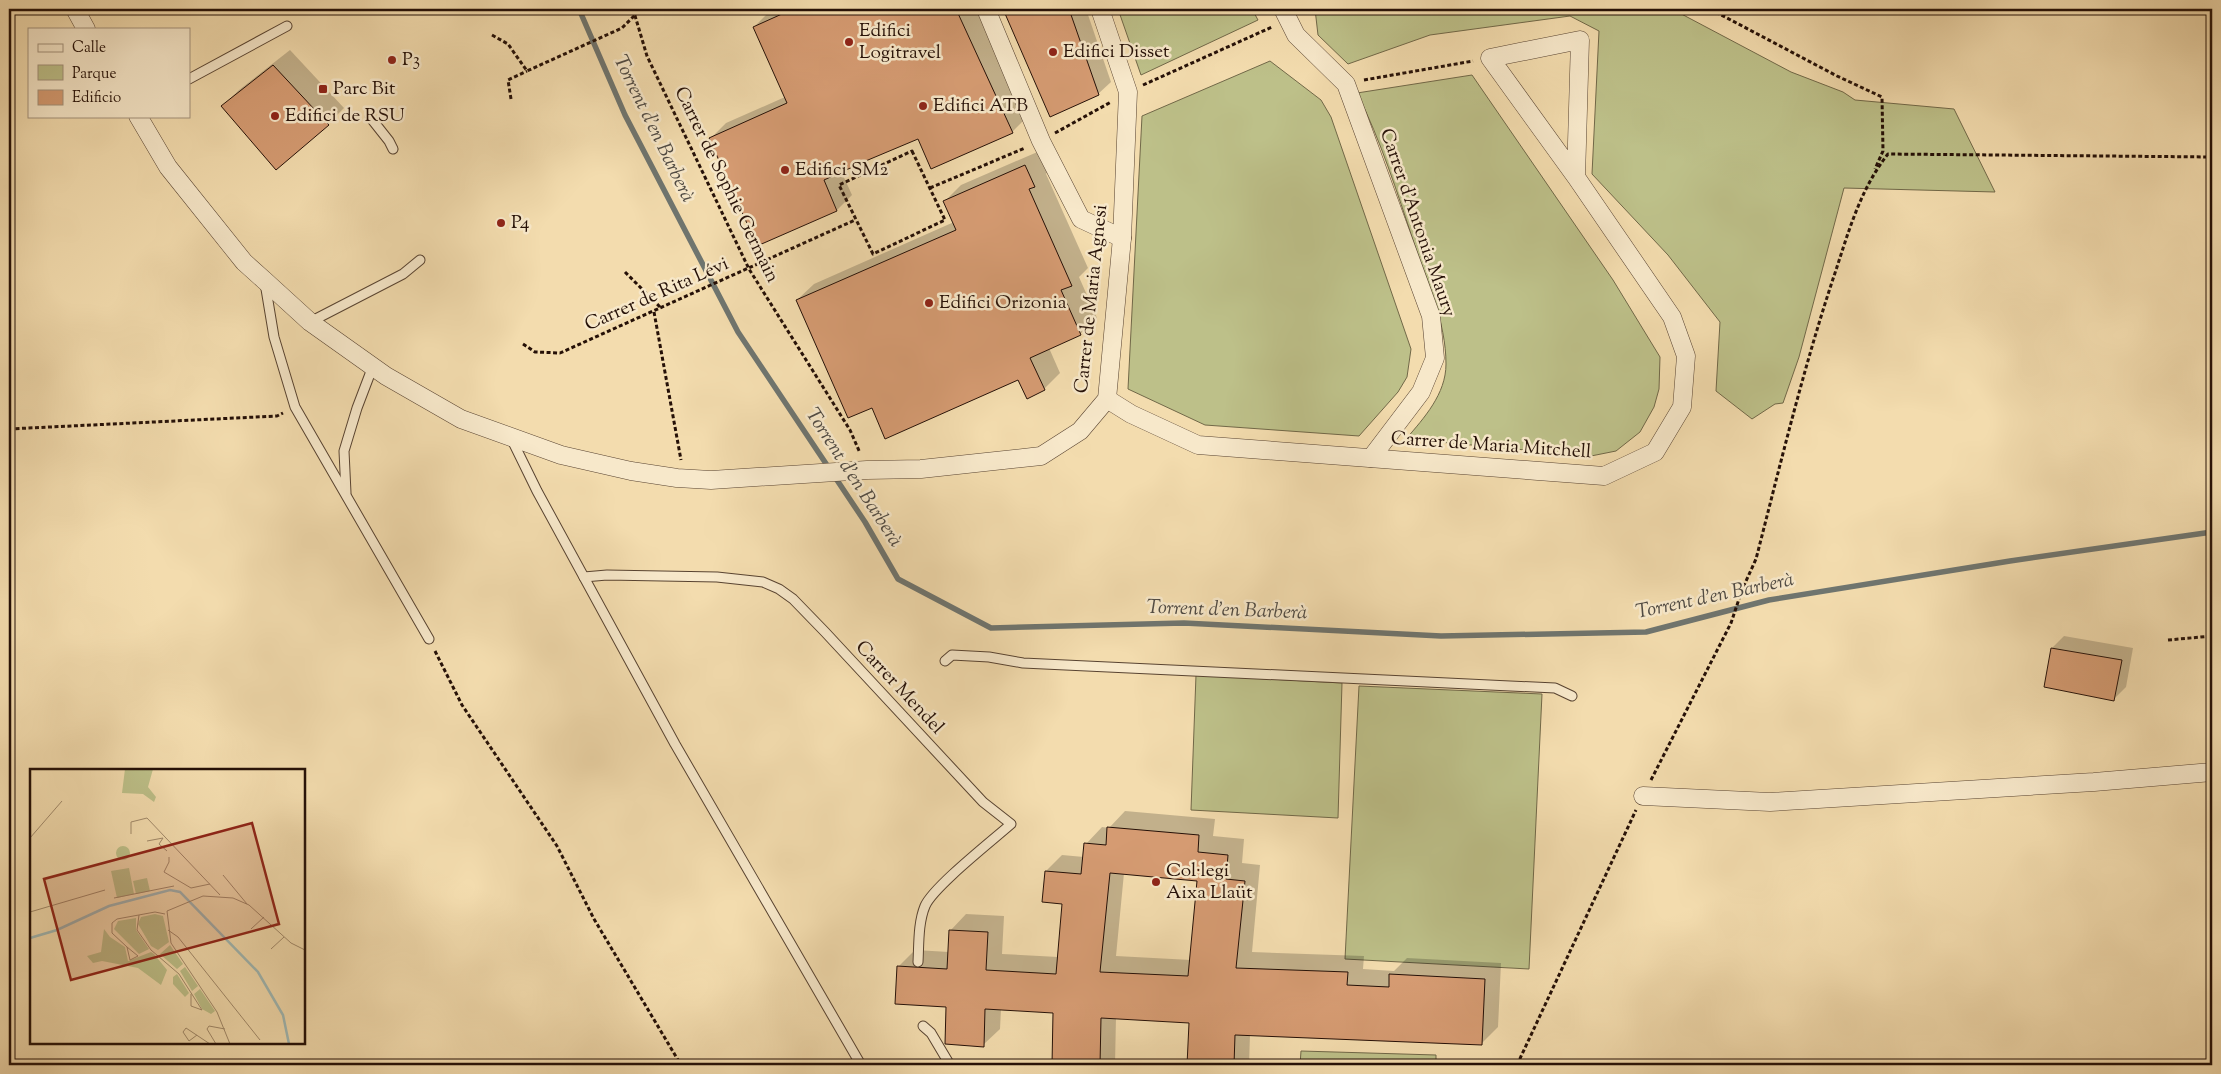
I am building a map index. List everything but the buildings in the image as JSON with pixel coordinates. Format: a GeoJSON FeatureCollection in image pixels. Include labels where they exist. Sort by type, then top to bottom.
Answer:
{"type":"FeatureCollection","features":[{"type":"Feature","properties":{"kind":"street"},"geometry":{"type":"LineString","coordinates":[[74,9],[85,28]]}},
{"type":"Feature","properties":{"kind":"street"},"geometry":{"type":"LineString","coordinates":[[986,9],[1040,141],[1081,219],[1122,238]]}},
{"type":"Feature","properties":{"kind":"street","name":"Carrer de Maria Agnesi"},"geometry":{"type":"LineString","coordinates":[[511,437],[561,455],[631,471],[678,478],[711,480],[922,469],[1041,456],[1080,431],[1106,399],[1122,238],[1128,92],[1100,9]]}},
{"type":"Feature","properties":{"kind":"street","name":"Carrer d'Antonia Maury"},"geometry":{"type":"LineString","coordinates":[[1283,9],[1296,35],[1346,84],[1430,316],[1435,358],[1422,392],[1371,458]]}},
{"type":"Feature","properties":{"kind":"street"},"geometry":{"type":"LineString","coordinates":[[1490,58],[1580,40],[1576,178]]}},
{"type":"Feature","properties":{"kind":"street","name":"Carrer de Maria Mitchell"},"geometry":{"type":"LineString","coordinates":[[1106,399],[1131,414],[1198,445],[1604,476],[1655,452],[1682,408],[1686,356],[1672,317],[1490,58]]}},
{"type":"Feature","properties":{"kind":"street"},"geometry":{"type":"LineString","coordinates":[[139,118],[168,167],[244,262],[310,322],[386,376],[461,419],[511,437]]}},
{"type":"Feature","properties":{"kind":"street"},"geometry":{"type":"LineString","coordinates":[[1643,796],[1770,802],[2094,782],[2212,772]]}},
{"type":"Feature","properties":{"kind":"lane"},"geometry":{"type":"LineString","coordinates":[[190,78],[287,26]]}},
{"type":"Feature","properties":{"kind":"lane"},"geometry":{"type":"LineString","coordinates":[[370,117],[393,149]]}},
{"type":"Feature","properties":{"kind":"lane"},"geometry":{"type":"LineString","coordinates":[[310,322],[403,274],[420,260]]}},
{"type":"Feature","properties":{"kind":"lane"},"geometry":{"type":"LineString","coordinates":[[264,280],[274,337],[295,408],[429,639]]}},
{"type":"Feature","properties":{"kind":"lane"},"geometry":{"type":"LineString","coordinates":[[346,496],[344,451],[357,408],[373,366]]}},
{"type":"Feature","properties":{"kind":"lane"},"geometry":{"type":"LineString","coordinates":[[511,437],[537,491],[675,744],[860,1065]]}},
{"type":"Feature","properties":{"kind":"lane","name":"Carrer Mendel"},"geometry":{"type":"LineString","coordinates":[[584,577],[607,575],[717,577],[763,582],[779,589],[793,600],[825,632],[983,802],[1011,824],[940,887],[926,904],[920,927],[918,962]]}},
{"type":"Feature","properties":{"kind":"lane"},"geometry":{"type":"LineString","coordinates":[[945,661],[952,655],[1023,663],[1555,688],[1572,696]]}},
{"type":"Feature","properties":{"kind":"lane"},"geometry":{"type":"LineString","coordinates":[[923,1026],[931,1034],[950,1065]]}},
{"type":"Feature","properties":{"kind":"path","name":"Carrer de Sophie Germain"},"geometry":{"type":"LineString","coordinates":[[633,9],[647,56],[748,269],[850,430],[860,471]]}},
{"type":"Feature","properties":{"kind":"path"},"geometry":{"type":"LineString","coordinates":[[511,99],[508,80],[622,28],[636,14],[648,9]]}},
{"type":"Feature","properties":{"kind":"path"},"geometry":{"type":"LineString","coordinates":[[1517,1065],[1643,796],[1731,623],[1742,590],[1756,558],[1822,310],[1856,209],[1882,151],[1882,97],[1837,76],[1710,9]]}},
{"type":"Feature","properties":{"kind":"path"},"geometry":{"type":"LineString","coordinates":[[492,35],[508,44],[527,70]]}},
{"type":"Feature","properties":{"kind":"path"},"geometry":{"type":"LineString","coordinates":[[1346,84],[1490,58]]}},
{"type":"Feature","properties":{"kind":"path"},"geometry":{"type":"LineString","coordinates":[[912,151],[945,220],[873,254],[855,220],[840,185],[912,151]]}},
{"type":"Feature","properties":{"kind":"path"},"geometry":{"type":"LineString","coordinates":[[1874,172],[1888,154],[2212,157]]}},
{"type":"Feature","properties":{"kind":"path","name":"Carrer de Rita Lévi"},"geometry":{"type":"LineString","coordinates":[[523,344],[535,352],[560,353],[855,220]]}},
{"type":"Feature","properties":{"kind":"path"},"geometry":{"type":"LineString","coordinates":[[625,272],[661,308]]}},
{"type":"Feature","properties":{"kind":"path"},"geometry":{"type":"LineString","coordinates":[[654,311],[682,457],[678,478]]}},
{"type":"Feature","properties":{"kind":"path"},"geometry":{"type":"LineString","coordinates":[[9,429],[278,416],[295,408]]}},
{"type":"Feature","properties":{"kind":"path"},"geometry":{"type":"LineString","coordinates":[[2168,640],[2212,636]]}},
{"type":"Feature","properties":{"kind":"path"},"geometry":{"type":"LineString","coordinates":[[429,639],[462,706],[557,846],[594,919],[681,1065]]}},
{"type":"Feature","properties":{"kind":"green space"},"geometry":{"type":"Polygon","coordinates":[[[1118,9],[1252,9],[1258,20],[1141,75],[1118,9]]]}},
{"type":"Feature","properties":{"kind":"green space"},"geometry":{"type":"Polygon","coordinates":[[[1315,9],[1672,9],[1791,72],[1843,92],[1855,100],[1954,109],[1995,192],[1844,188],[1799,357],[1783,403],[1775,404],[1752,419],[1716,391],[1720,322],[1668,255],[1592,174],[1599,31],[1570,16],[1430,35],[1348,64],[1318,35],[1315,9]]]}},
{"type":"Feature","properties":{"kind":"green space"},"geometry":{"type":"Polygon","coordinates":[[[1270,61],[1321,100],[1331,117],[1411,349],[1407,377],[1398,392],[1359,436],[1205,425],[1128,389],[1142,116],[1270,61]]]}},
{"type":"Feature","properties":{"kind":"green space"},"geometry":{"type":"Polygon","coordinates":[[[1472,75],[1613,280],[1660,357],[1659,389],[1654,407],[1640,432],[1616,451],[1591,456],[1406,439],[1433,405],[1442,385],[1446,364],[1443,333],[1430,287],[1395,186],[1366,111],[1357,93],[1472,75]]]}},
{"type":"Feature","properties":{"kind":"green space"},"geometry":{"type":"Polygon","coordinates":[[[1196,675],[1342,683],[1338,818],[1191,810],[1196,675]]]}},
{"type":"Feature","properties":{"kind":"green space"},"geometry":{"type":"Polygon","coordinates":[[[1359,686],[1542,694],[1529,969],[1345,959],[1359,686]]]}},
{"type":"Feature","properties":{"kind":"green space"},"geometry":{"type":"Polygon","coordinates":[[[1301,1051],[1436,1055],[1436,1065],[1300,1065],[1301,1051]]]}},
{"type":"Feature","properties":{"kind":"waterway","name":"Torrent d'en Barberà"},"geometry":{"type":"LineString","coordinates":[[579,9],[625,115],[738,332],[865,522],[898,579],[991,628],[1184,623],[1441,636],[1646,632],[1769,600],[2010,561],[2212,532]]}},
{"type":"Feature","properties":{"kind":"place","name":"Edifici Logitravel"},"geometry":{"type":"Point","coordinates":[849,42]}},
{"type":"Feature","properties":{"kind":"place","name":"Edifici Disset"},"geometry":{"type":"Point","coordinates":[1053,52]}},
{"type":"Feature","properties":{"kind":"place","name":"P3"},"geometry":{"type":"Point","coordinates":[392,60]}},
{"type":"Feature","properties":{"kind":"place","name":"Parc Bit"},"geometry":{"type":"Point","coordinates":[323,89]}},
{"type":"Feature","properties":{"kind":"place","name":"Edifici ATB"},"geometry":{"type":"Point","coordinates":[923,106]}},
{"type":"Feature","properties":{"kind":"place","name":"Edifici de RSU"},"geometry":{"type":"Point","coordinates":[275,116]}},
{"type":"Feature","properties":{"kind":"place","name":"Edifici SM2"},"geometry":{"type":"Point","coordinates":[785,170]}},
{"type":"Feature","properties":{"kind":"place","name":"P4"},"geometry":{"type":"Point","coordinates":[501,223]}},
{"type":"Feature","properties":{"kind":"place","name":"Edifici Orizonia"},"geometry":{"type":"Point","coordinates":[929,303]}},
{"type":"Feature","properties":{"kind":"place","name":"Col·legi Aixa Llaüt"},"geometry":{"type":"Point","coordinates":[1156,882]}}]}
